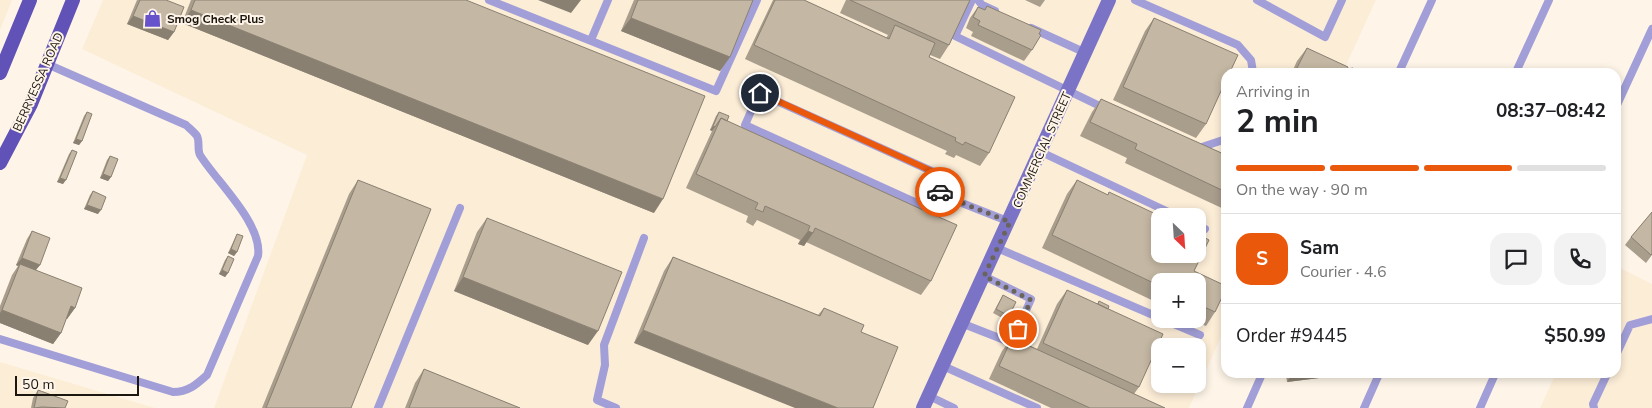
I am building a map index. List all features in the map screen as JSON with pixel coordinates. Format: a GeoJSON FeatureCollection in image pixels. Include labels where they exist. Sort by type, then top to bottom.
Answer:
{"type":"FeatureCollection","features":[{"type":"Feature","properties":{"kind":"main road"},"geometry":{"type":"LineString","coordinates":[[0,73],[30,0]]}},
{"type":"Feature","properties":{"kind":"main road","name":"BERRYESSA ROAD"},"geometry":{"type":"LineString","coordinates":[[0,163],[31,104],[73,0]]}},
{"type":"Feature","properties":{"kind":"main road","name":"COMMERCIAL STREET"},"geometry":{"type":"LineString","coordinates":[[926,402],[961,323],[1010,222],[1109,0]]}},
{"type":"Feature","properties":{"kind":"lane"},"geometry":{"type":"LineString","coordinates":[[489,0],[716,91],[756,0]]}},
{"type":"Feature","properties":{"kind":"lane"},"geometry":{"type":"LineString","coordinates":[[591,40],[608,0]]}},
{"type":"Feature","properties":{"kind":"lane"},"geometry":{"type":"LineString","coordinates":[[972,0],[955,36],[1067,92],[1112,112]]}},
{"type":"Feature","properties":{"kind":"lane"},"geometry":{"type":"LineString","coordinates":[[978,0],[982,5],[999,13]]}},
{"type":"Feature","properties":{"kind":"lane"},"geometry":{"type":"LineString","coordinates":[[1135,0],[1238,45],[1251,60],[1252,68]]}},
{"type":"Feature","properties":{"kind":"lane"},"geometry":{"type":"LineString","coordinates":[[1257,0],[1325,37],[1342,0]]}},
{"type":"Feature","properties":{"kind":"lane"},"geometry":{"type":"LineString","coordinates":[[1402,68],[1432,0]]}},
{"type":"Feature","properties":{"kind":"lane"},"geometry":{"type":"LineString","coordinates":[[1518,68],[1549,0]]}},
{"type":"Feature","properties":{"kind":"lane"},"geometry":{"type":"LineString","coordinates":[[1024,25],[1086,53]]}},
{"type":"Feature","properties":{"kind":"lane"},"geometry":{"type":"LineString","coordinates":[[1621,96],[1652,29]]}},
{"type":"Feature","properties":{"kind":"lane"},"geometry":{"type":"LineString","coordinates":[[0,340],[173,392],[184,392],[196,385],[207,375],[260,246],[255,233],[237,204],[198,152],[197,137],[186,125],[47,64]]}},
{"type":"Feature","properties":{"kind":"lane"},"geometry":{"type":"LineString","coordinates":[[760,93],[947,178],[940,194],[932,210],[745,125],[760,93]]}},
{"type":"Feature","properties":{"kind":"lane"},"geometry":{"type":"LineString","coordinates":[[1192,148],[1205,148],[1221,141]]}},
{"type":"Feature","properties":{"kind":"lane"},"geometry":{"type":"LineString","coordinates":[[1041,152],[1160,208]]}},
{"type":"Feature","properties":{"kind":"lane"},"geometry":{"type":"LineString","coordinates":[[940,194],[1010,222]]}},
{"type":"Feature","properties":{"kind":"lane"},"geometry":{"type":"LineString","coordinates":[[378,408],[460,208]]}},
{"type":"Feature","properties":{"kind":"lane"},"geometry":{"type":"LineString","coordinates":[[594,408],[605,365],[604,345],[644,238]]}},
{"type":"Feature","properties":{"kind":"lane"},"geometry":{"type":"LineString","coordinates":[[997,248],[1151,314]]}},
{"type":"Feature","properties":{"kind":"lane"},"geometry":{"type":"LineString","coordinates":[[961,323],[1012,344],[1031,300],[984,276]]}},
{"type":"Feature","properties":{"kind":"lane"},"geometry":{"type":"LineString","coordinates":[[1621,344],[1630,325],[1652,320]]}},
{"type":"Feature","properties":{"kind":"lane"},"geometry":{"type":"LineString","coordinates":[[1184,328],[1200,335]]}},
{"type":"Feature","properties":{"kind":"lane"},"geometry":{"type":"LineString","coordinates":[[942,366],[1037,408]]}},
{"type":"Feature","properties":{"kind":"lane"},"geometry":{"type":"LineString","coordinates":[[1247,408],[1260,378]]}},
{"type":"Feature","properties":{"kind":"lane"},"geometry":{"type":"LineString","coordinates":[[1364,408],[1377,378]]}},
{"type":"Feature","properties":{"kind":"lane"},"geometry":{"type":"LineString","coordinates":[[1480,408],[1493,378]]}},
{"type":"Feature","properties":{"kind":"lane"},"geometry":{"type":"LineString","coordinates":[[1594,408],[1593,404],[1605,378]]}},
{"type":"Feature","properties":{"kind":"lane"},"geometry":{"type":"LineString","coordinates":[[597,400],[616,408]]}},
{"type":"Feature","properties":{"kind":"lane"},"geometry":{"type":"LineString","coordinates":[[926,402],[954,408]]}},
{"type":"Feature","properties":{"kind":"shaded area"},"geometry":{"type":"Polygon","coordinates":[[[0,0],[12,0],[0,30],[0,0]]]}},
{"type":"Feature","properties":{"kind":"shaded area"},"geometry":{"type":"Polygon","coordinates":[[[103,0],[1376,0],[1345,68],[1221,68],[1221,337],[1206,370],[1206,338],[1151,338],[1151,393],[1196,393],[1189,408],[214,408],[307,155],[82,49],[103,0]]]}},
{"type":"Feature","properties":{"kind":"shaded area"},"geometry":{"type":"Polygon","coordinates":[[[1621,268],[1652,284],[1652,408],[1540,408],[1554,378],[1621,378],[1621,268]]]}},
{"type":"Feature","properties":{"kind":"shaded area"},"geometry":{"type":"Polygon","coordinates":[[[0,362],[155,408],[0,408],[0,362]]]}},
{"type":"Feature","properties":{"kind":"building"},"geometry":{"type":"Polygon","coordinates":[[[140,0],[166,0],[184,7],[174,32],[133,16],[140,0]]]}},
{"type":"Feature","properties":{"kind":"building"},"geometry":{"type":"Polygon","coordinates":[[[195,0],[466,0],[705,96],[663,199],[191,10],[195,0]]]}},
{"type":"Feature","properties":{"kind":"building"},"geometry":{"type":"Polygon","coordinates":[[[638,0],[753,0],[730,57],[631,18],[638,0]]]}},
{"type":"Feature","properties":{"kind":"building"},"geometry":{"type":"Polygon","coordinates":[[[775,0],[804,0],[889,39],[895,25],[935,43],[929,57],[1015,97],[989,153],[965,142],[963,145],[955,141],[956,138],[754,45],[775,0]]]}},
{"type":"Feature","properties":{"kind":"building"},"geometry":{"type":"Polygon","coordinates":[[[850,0],[970,0],[949,45],[850,0]]]}},
{"type":"Feature","properties":{"kind":"building"},"geometry":{"type":"Polygon","coordinates":[[[987,6],[1041,30],[1039,34],[1041,35],[1032,50],[978,25],[980,21],[973,17],[978,7],[985,10],[987,6]]]}},
{"type":"Feature","properties":{"kind":"building"},"geometry":{"type":"Polygon","coordinates":[[[1154,18],[1238,55],[1232,68],[1221,68],[1221,91],[1206,124],[1123,87],[1154,18]]]}},
{"type":"Feature","properties":{"kind":"building"},"geometry":{"type":"Polygon","coordinates":[[[1307,48],[1348,67],[1348,68],[1297,68],[1307,48]]]}},
{"type":"Feature","properties":{"kind":"building"},"geometry":{"type":"Polygon","coordinates":[[[1101,99],[1221,153],[1221,190],[1135,149],[1137,144],[1090,122],[1101,99]]]}},
{"type":"Feature","properties":{"kind":"building"},"geometry":{"type":"Polygon","coordinates":[[[87,112],[92,114],[82,141],[76,139],[87,112]]]}},
{"type":"Feature","properties":{"kind":"building"},"geometry":{"type":"Polygon","coordinates":[[[719,112],[729,116],[727,121],[721,118],[715,127],[713,126],[719,112]]]}},
{"type":"Feature","properties":{"kind":"building"},"geometry":{"type":"Polygon","coordinates":[[[721,118],[923,210],[925,207],[934,211],[932,214],[957,225],[931,281],[815,228],[813,233],[808,231],[810,226],[765,206],[763,212],[755,209],[758,203],[696,174],[721,118]]]}},
{"type":"Feature","properties":{"kind":"building"},"geometry":{"type":"Polygon","coordinates":[[[72,150],[77,152],[66,180],[60,178],[72,150]]]}},
{"type":"Feature","properties":{"kind":"building"},"geometry":{"type":"Polygon","coordinates":[[[110,156],[118,159],[111,177],[103,174],[110,156]]]}},
{"type":"Feature","properties":{"kind":"building"},"geometry":{"type":"Polygon","coordinates":[[[358,180],[431,209],[351,408],[266,408],[358,180]]]}},
{"type":"Feature","properties":{"kind":"building"},"geometry":{"type":"Polygon","coordinates":[[[1077,180],[1108,195],[1109,192],[1151,212],[1151,263],[1198,263],[1194,271],[1198,273],[1151,273],[1151,282],[1052,235],[1077,180]]]}},
{"type":"Feature","properties":{"kind":"building"},"geometry":{"type":"Polygon","coordinates":[[[93,191],[106,197],[101,210],[87,205],[93,191]]]}},
{"type":"Feature","properties":{"kind":"building"},"geometry":{"type":"Polygon","coordinates":[[[1652,212],[1652,254],[1651,255],[1631,237],[1652,212]]]}},
{"type":"Feature","properties":{"kind":"building"},"geometry":{"type":"Polygon","coordinates":[[[487,218],[622,272],[598,331],[463,277],[487,218]]]}},
{"type":"Feature","properties":{"kind":"building"},"geometry":{"type":"Polygon","coordinates":[[[32,231],[50,238],[40,265],[22,258],[32,231]]]}},
{"type":"Feature","properties":{"kind":"building"},"geometry":{"type":"Polygon","coordinates":[[[237,234],[243,236],[237,252],[231,249],[237,234]]]}},
{"type":"Feature","properties":{"kind":"building"},"geometry":{"type":"Polygon","coordinates":[[[228,256],[234,259],[228,273],[222,270],[228,256]]]}},
{"type":"Feature","properties":{"kind":"building"},"geometry":{"type":"Polygon","coordinates":[[[673,257],[820,316],[824,308],[864,325],[861,332],[898,347],[873,408],[838,408],[643,330],[673,257]]]}},
{"type":"Feature","properties":{"kind":"building"},"geometry":{"type":"Polygon","coordinates":[[[20,264],[82,288],[75,308],[71,306],[61,333],[2,310],[20,264]]]}},
{"type":"Feature","properties":{"kind":"building"},"geometry":{"type":"Polygon","coordinates":[[[1206,277],[1221,284],[1221,299],[1215,312],[1206,308],[1206,277]]]}},
{"type":"Feature","properties":{"kind":"building"},"geometry":{"type":"Polygon","coordinates":[[[1067,290],[1163,334],[1161,338],[1151,338],[1151,360],[1139,387],[1043,343],[1067,290]]]}},
{"type":"Feature","properties":{"kind":"building"},"geometry":{"type":"Polygon","coordinates":[[[1003,295],[1016,302],[1009,316],[996,309],[1003,295]]]}},
{"type":"Feature","properties":{"kind":"building"},"geometry":{"type":"Polygon","coordinates":[[[1099,301],[1109,306],[1108,309],[1098,304],[1099,301]]]}},
{"type":"Feature","properties":{"kind":"building"},"geometry":{"type":"Polygon","coordinates":[[[1012,338],[1165,408],[1090,408],[999,366],[1012,338]]]}},
{"type":"Feature","properties":{"kind":"building"},"geometry":{"type":"Polygon","coordinates":[[[424,369],[520,408],[409,408],[424,369]]]}},
{"type":"Feature","properties":{"kind":"building"},"geometry":{"type":"Polygon","coordinates":[[[38,390],[68,401],[65,408],[34,408],[38,390]]]}},
{"type":"Feature","properties":{"kind":"way so far"},"geometry":{"type":"LineString","coordinates":[[940,192],[940,194],[1010,222],[984,276],[1031,300],[1018,329]]}},
{"type":"Feature","properties":{"kind":"place","name":"Smog Check Plus"},"geometry":{"type":"Point","coordinates":[153,19]}},
{"type":"Feature","properties":{"kind":"route"},"geometry":{"type":"LineString","coordinates":[[760,93],[947,178],[940,192]]}}]}
